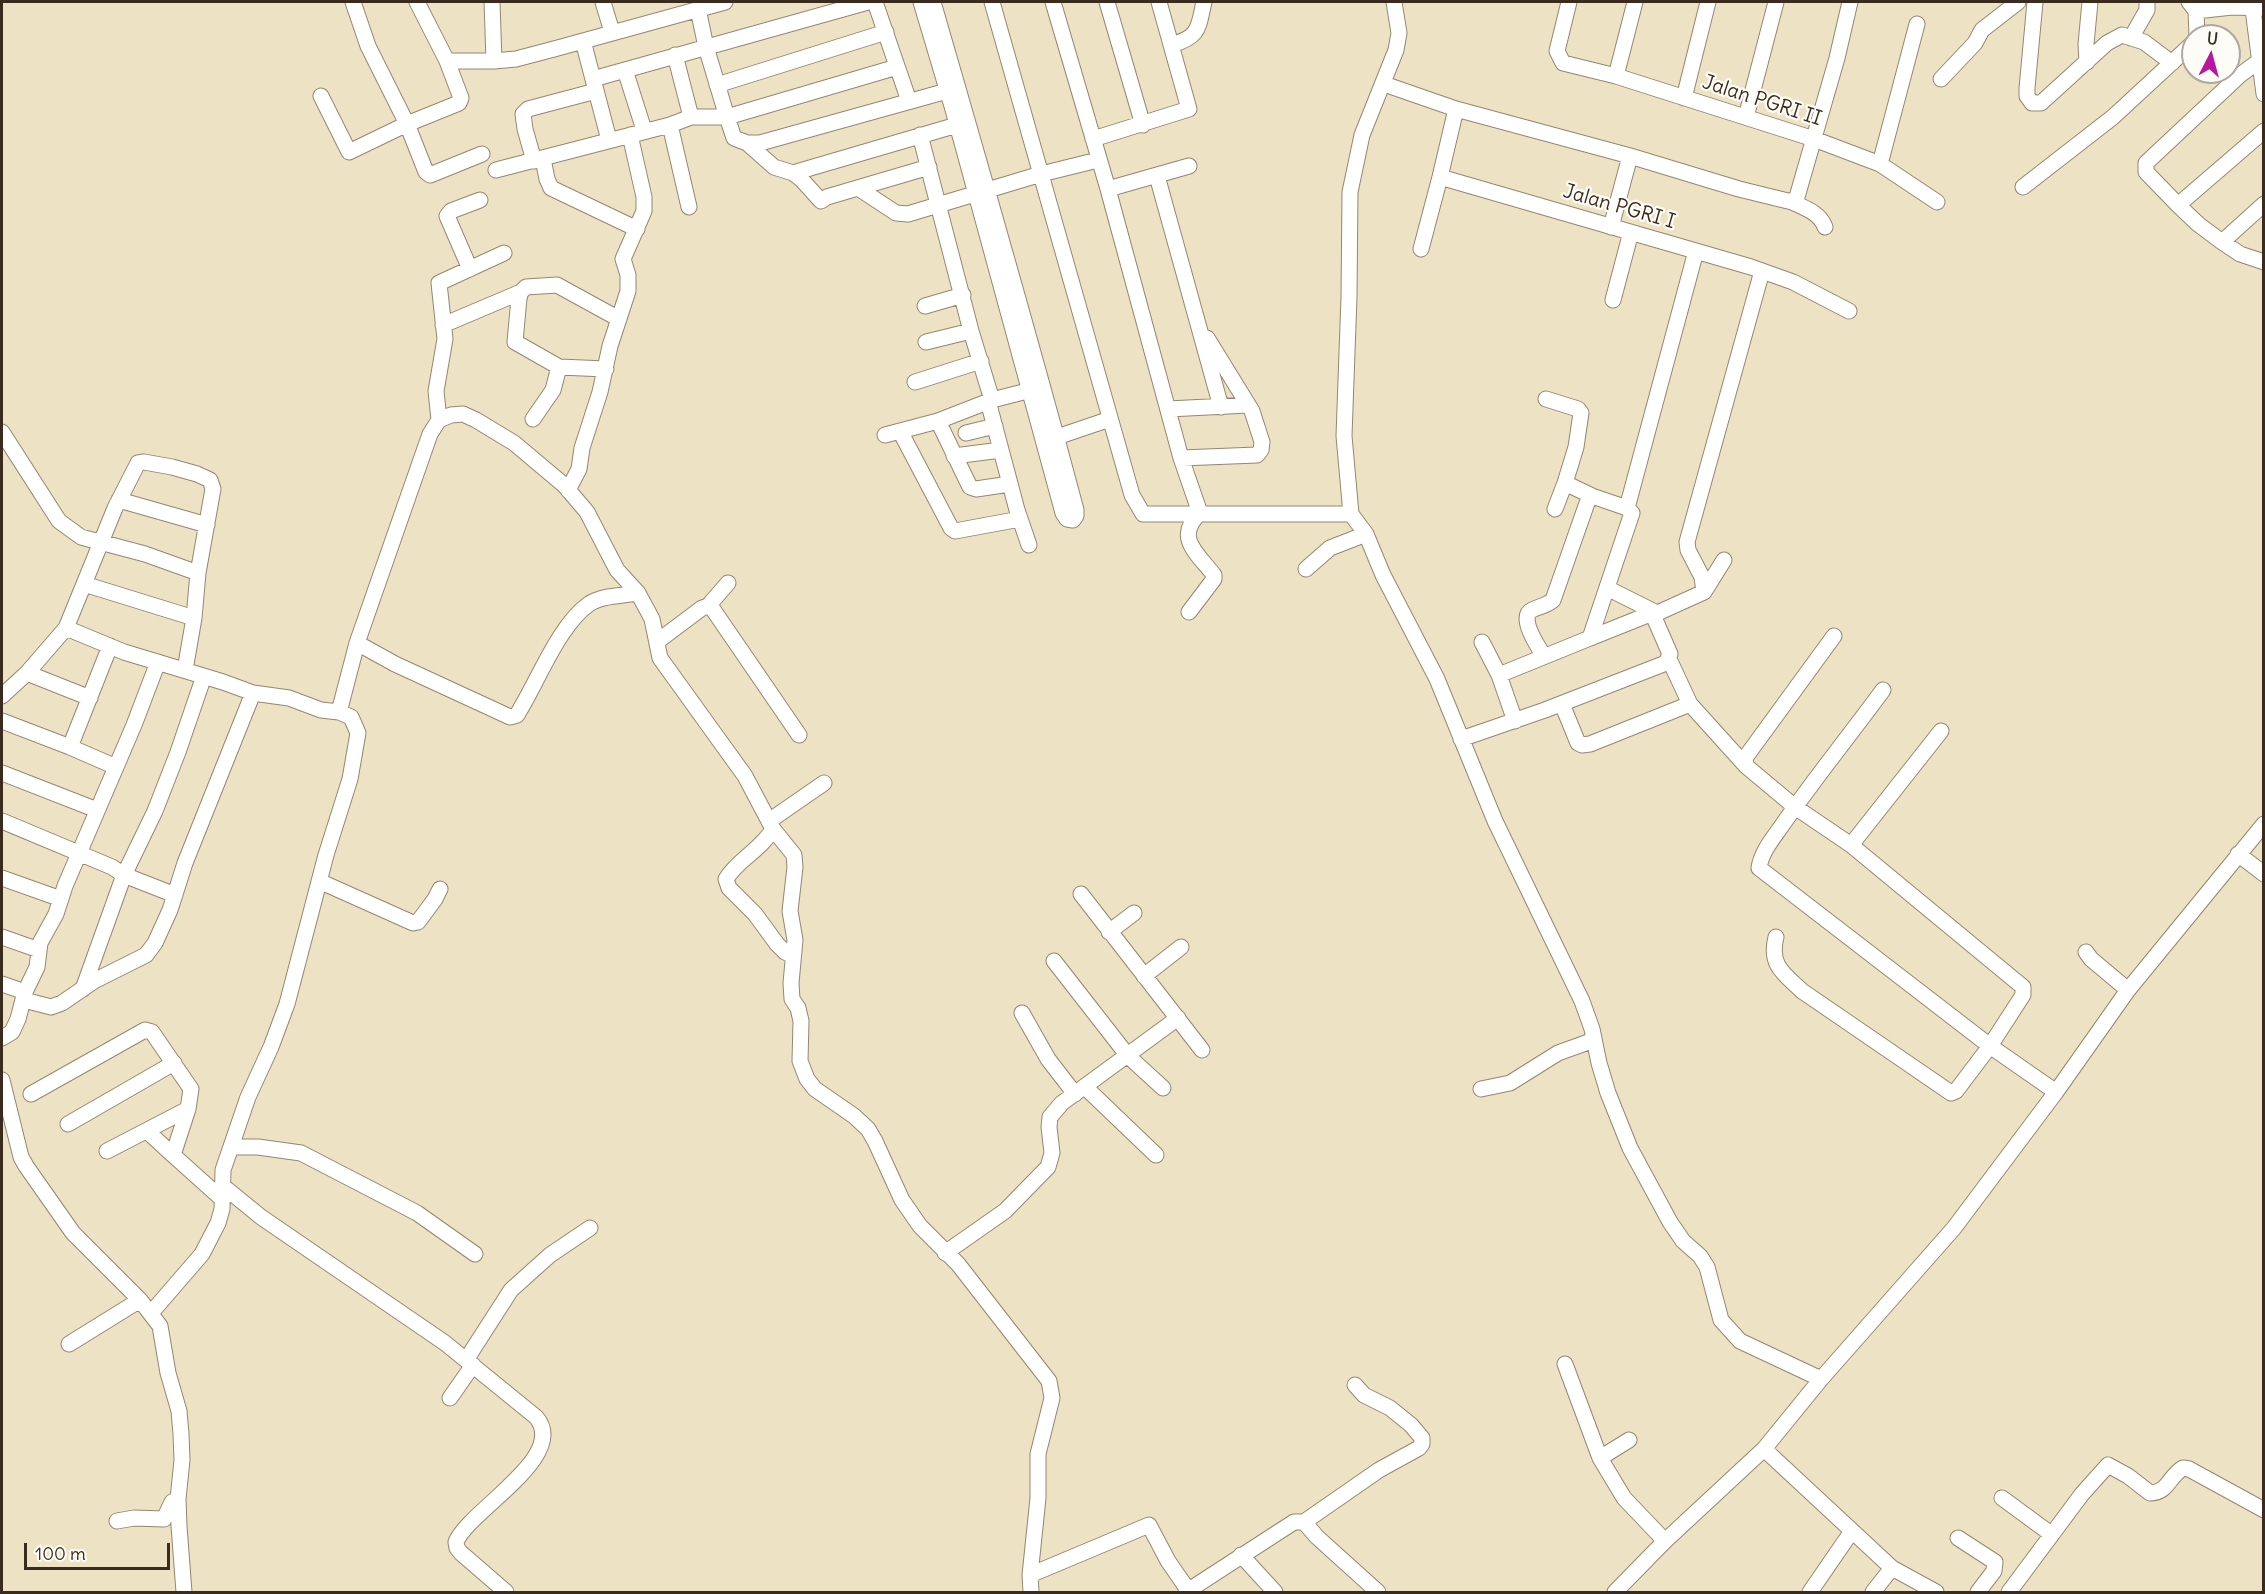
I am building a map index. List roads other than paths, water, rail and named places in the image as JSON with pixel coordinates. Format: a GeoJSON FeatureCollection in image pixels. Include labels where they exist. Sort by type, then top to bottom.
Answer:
{"type":"FeatureCollection","features":[{"type":"Feature","properties":{"kind":"street"},"geometry":{"type":"LineString","coordinates":[[353,2],[368,46],[407,124],[426,172],[430,175],[482,154]]}},
{"type":"Feature","properties":{"kind":"street"},"geometry":{"type":"LineString","coordinates":[[321,96],[348,152],[459,103],[461,99],[447,61],[417,2]]}},
{"type":"Feature","properties":{"kind":"street"},"geometry":{"type":"LineString","coordinates":[[492,2],[494,61]]}},
{"type":"Feature","properties":{"kind":"street"},"geometry":{"type":"LineString","coordinates":[[603,2],[612,32]]}},
{"type":"Feature","properties":{"kind":"street"},"geometry":{"type":"LineString","coordinates":[[447,61],[516,59],[725,2]]}},
{"type":"Feature","properties":{"kind":"street"},"geometry":{"type":"LineString","coordinates":[[637,229],[551,188],[525,129],[523,114],[528,109],[595,85],[625,70],[868,2]]}},
{"type":"Feature","properties":{"kind":"street"},"geometry":{"type":"LineString","coordinates":[[875,2],[909,101]]}},
{"type":"Feature","properties":{"kind":"street"},"geometry":{"type":"LineString","coordinates":[[921,2],[957,125],[982,194]]}},
{"type":"Feature","properties":{"kind":"street"},"geometry":{"type":"LineString","coordinates":[[933,2],[982,194],[1036,388],[1063,513],[1067,519],[1073,520],[1076,510],[1057,436],[1036,388]]}},
{"type":"Feature","properties":{"kind":"street"},"geometry":{"type":"LineString","coordinates":[[993,2],[1132,495],[1143,514],[1351,514]]}},
{"type":"Feature","properties":{"kind":"street"},"geometry":{"type":"LineString","coordinates":[[1053,2],[1094,139],[1181,458],[1200,513]]}},
{"type":"Feature","properties":{"kind":"street"},"geometry":{"type":"LineString","coordinates":[[1107,2],[1143,125]]}},
{"type":"Feature","properties":{"kind":"street"},"geometry":{"type":"LineString","coordinates":[[1094,139],[1189,110],[1159,2]]}},
{"type":"Feature","properties":{"kind":"street"},"geometry":{"type":"LineString","coordinates":[[1171,45],[1194,36],[1204,2]]}},
{"type":"Feature","properties":{"kind":"street"},"geometry":{"type":"LineString","coordinates":[[1394,2],[1399,33],[1396,50],[1362,135],[1350,192],[1344,436],[1351,514],[1366,534],[1383,575],[1437,679],[1514,864],[1582,1001],[1608,1093],[1630,1148],[1670,1222],[1683,1241],[1700,1256],[1707,1267],[1719,1313],[1728,1329],[1740,1341],[1821,1379]]}},
{"type":"Feature","properties":{"kind":"street","name":"Jalan PGRI II"},"geometry":{"type":"LineString","coordinates":[[1569,2],[1557,51],[1563,63],[1616,76],[1814,139],[1880,164],[1937,202]]}},
{"type":"Feature","properties":{"kind":"street"},"geometry":{"type":"LineString","coordinates":[[1616,76],[1635,2]]}},
{"type":"Feature","properties":{"kind":"street"},"geometry":{"type":"LineString","coordinates":[[1684,98],[1708,2]]}},
{"type":"Feature","properties":{"kind":"street"},"geometry":{"type":"LineString","coordinates":[[1746,117],[1776,2]]}},
{"type":"Feature","properties":{"kind":"street"},"geometry":{"type":"LineString","coordinates":[[1792,202],[1797,197],[1838,58],[1850,2]]}},
{"type":"Feature","properties":{"kind":"street"},"geometry":{"type":"LineString","coordinates":[[1941,79],[1975,43],[1982,30],[2018,2]]}},
{"type":"Feature","properties":{"kind":"street"},"geometry":{"type":"LineString","coordinates":[[2036,2],[2027,88],[2027,96],[2032,103],[2041,103],[2108,43],[2122,35],[2144,42],[2172,63]]}},
{"type":"Feature","properties":{"kind":"street"},"geometry":{"type":"LineString","coordinates":[[2087,62],[2086,44],[2090,2]]}},
{"type":"Feature","properties":{"kind":"street"},"geometry":{"type":"LineString","coordinates":[[2131,38],[2147,10],[2147,2]]}},
{"type":"Feature","properties":{"kind":"street"},"geometry":{"type":"LineString","coordinates":[[2195,24],[2193,6],[2256,5],[2264,93]]}},
{"type":"Feature","properties":{"kind":"street"},"geometry":{"type":"LineString","coordinates":[[698,9],[706,47],[734,138],[747,143],[774,167],[793,173],[821,201],[929,167]]}},
{"type":"Feature","properties":{"kind":"street"},"geometry":{"type":"LineString","coordinates":[[1880,164],[1917,24]]}},
{"type":"Feature","properties":{"kind":"street"},"geometry":{"type":"LineString","coordinates":[[717,85],[886,32]]}},
{"type":"Feature","properties":{"kind":"street"},"geometry":{"type":"LineString","coordinates":[[583,41],[609,140]]}},
{"type":"Feature","properties":{"kind":"street"},"geometry":{"type":"LineString","coordinates":[[2023,187],[2105,124],[2181,54]]}},
{"type":"Feature","properties":{"kind":"street"},"geometry":{"type":"LineString","coordinates":[[675,55],[691,117]]}},
{"type":"Feature","properties":{"kind":"street"},"geometry":{"type":"LineString","coordinates":[[496,170],[670,125],[691,117],[727,117],[897,67]]}},
{"type":"Feature","properties":{"kind":"street"},"geometry":{"type":"LineString","coordinates":[[568,490],[579,469],[582,448],[628,291],[628,275],[623,259],[644,211],[637,132],[625,70]]}},
{"type":"Feature","properties":{"kind":"street"},"geometry":{"type":"LineString","coordinates":[[2261,70],[2240,75],[2146,163],[2146,172],[2198,224],[2240,254],[2264,262]]}},
{"type":"Feature","properties":{"kind":"street"},"geometry":{"type":"LineString","coordinates":[[1384,84],[1456,109],[1792,202],[1822,219],[1825,227]]}},
{"type":"Feature","properties":{"kind":"street"},"geometry":{"type":"LineString","coordinates":[[747,143],[760,143],[947,91]]}},
{"type":"Feature","properties":{"kind":"street"},"geometry":{"type":"LineString","coordinates":[[1421,249],[1456,109]]}},
{"type":"Feature","properties":{"kind":"street"},"geometry":{"type":"LineString","coordinates":[[670,125],[689,207]]}},
{"type":"Feature","properties":{"kind":"street"},"geometry":{"type":"LineString","coordinates":[[793,173],[957,125]]}},
{"type":"Feature","properties":{"kind":"street"},"geometry":{"type":"LineString","coordinates":[[2178,205],[2264,131]]}},
{"type":"Feature","properties":{"kind":"street"},"geometry":{"type":"LineString","coordinates":[[920,135],[971,331],[981,361],[1010,484],[1029,545]]}},
{"type":"Feature","properties":{"kind":"street"},"geometry":{"type":"LineString","coordinates":[[1611,227],[1630,156]]}},
{"type":"Feature","properties":{"kind":"street"},"geometry":{"type":"LineString","coordinates":[[858,188],[896,213],[909,214],[982,194],[1041,174],[1098,160]]}},
{"type":"Feature","properties":{"kind":"street"},"geometry":{"type":"LineString","coordinates":[[1108,189],[1189,166]]}},
{"type":"Feature","properties":{"kind":"street"},"geometry":{"type":"LineString","coordinates":[[1157,176],[1221,407]]}},
{"type":"Feature","properties":{"kind":"street","name":"Jalan PGRI I"},"geometry":{"type":"LineString","coordinates":[[1440,177],[1762,271],[1793,282],[1849,311]]}},
{"type":"Feature","properties":{"kind":"street"},"geometry":{"type":"LineString","coordinates":[[470,269],[447,216],[451,211],[480,200]]}},
{"type":"Feature","properties":{"kind":"street"},"geometry":{"type":"LineString","coordinates":[[2222,242],[2264,204]]}},
{"type":"Feature","properties":{"kind":"street"},"geometry":{"type":"LineString","coordinates":[[1613,300],[1631,232]]}},
{"type":"Feature","properties":{"kind":"street"},"geometry":{"type":"LineString","coordinates":[[1626,508],[1696,251]]}},
{"type":"Feature","properties":{"kind":"street"},"geometry":{"type":"LineString","coordinates":[[439,420],[436,391],[445,339],[439,283],[504,253]]}},
{"type":"Feature","properties":{"kind":"street"},"geometry":{"type":"LineString","coordinates":[[1704,592],[1702,577],[1688,550],[1687,542],[1762,271]]}},
{"type":"Feature","properties":{"kind":"street"},"geometry":{"type":"LineString","coordinates":[[443,325],[521,292],[526,287],[557,285],[619,319]]}},
{"type":"Feature","properties":{"kind":"street"},"geometry":{"type":"LineString","coordinates":[[521,292],[515,342],[559,367],[606,369]]}},
{"type":"Feature","properties":{"kind":"street"},"geometry":{"type":"LineString","coordinates":[[925,306],[963,295]]}},
{"type":"Feature","properties":{"kind":"street"},"geometry":{"type":"LineString","coordinates":[[1181,458],[1257,455],[1261,450],[1262,442],[1244,395],[1199,325]]}},
{"type":"Feature","properties":{"kind":"street"},"geometry":{"type":"LineString","coordinates":[[926,342],[971,331]]}},
{"type":"Feature","properties":{"kind":"street"},"geometry":{"type":"LineString","coordinates":[[915,382],[981,361]]}},
{"type":"Feature","properties":{"kind":"street"},"geometry":{"type":"LineString","coordinates":[[532,419],[553,390],[559,367]]}},
{"type":"Feature","properties":{"kind":"street"},"geometry":{"type":"LineString","coordinates":[[885,435],[938,421],[990,401],[1036,388]]}},
{"type":"Feature","properties":{"kind":"street"},"geometry":{"type":"LineString","coordinates":[[1546,399],[1578,408],[1581,413],[1576,447],[1555,509]]}},
{"type":"Feature","properties":{"kind":"street"},"geometry":{"type":"LineString","coordinates":[[1168,409],[1248,405]]}},
{"type":"Feature","properties":{"kind":"street"},"geometry":{"type":"LineString","coordinates":[[339,712],[357,643],[430,434],[439,420],[451,415],[463,414],[514,443],[568,490],[587,512],[617,570],[638,594],[652,619],[660,658],[745,776],[771,825],[794,855],[795,867],[789,912],[795,940],[792,999],[798,1008],[801,1021],[800,1061],[807,1079],[815,1089],[868,1129],[902,1200],[920,1226],[958,1264],[1049,1381],[1052,1398],[1038,1454],[1037,1508],[1030,1575],[1031,1593]]}},
{"type":"Feature","properties":{"kind":"street"},"geometry":{"type":"LineString","coordinates":[[1057,436],[1110,419]]}},
{"type":"Feature","properties":{"kind":"street"},"geometry":{"type":"LineString","coordinates":[[938,421],[973,489],[1010,484]]}},
{"type":"Feature","properties":{"kind":"street"},"geometry":{"type":"LineString","coordinates":[[966,433],[995,426]]}},
{"type":"Feature","properties":{"kind":"street"},"geometry":{"type":"LineString","coordinates":[[900,431],[951,528],[955,531],[1020,519]]}},
{"type":"Feature","properties":{"kind":"street"},"geometry":{"type":"LineString","coordinates":[[2,432],[59,521],[81,537],[145,554],[198,573]]}},
{"type":"Feature","properties":{"kind":"street"},"geometry":{"type":"LineString","coordinates":[[954,456],[1001,450]]}},
{"type":"Feature","properties":{"kind":"street"},"geometry":{"type":"LineString","coordinates":[[2,696],[27,673],[66,628],[119,500],[138,463],[144,462],[197,474],[210,480],[213,484],[185,670]]}},
{"type":"Feature","properties":{"kind":"street"},"geometry":{"type":"LineString","coordinates":[[1565,483],[1626,508],[1632,513],[1590,638]]}},
{"type":"Feature","properties":{"kind":"street"},"geometry":{"type":"LineString","coordinates":[[1544,656],[1531,632],[1527,615],[1530,610],[1546,606],[1553,600],[1587,503],[1592,496]]}},
{"type":"Feature","properties":{"kind":"street"},"geometry":{"type":"LineString","coordinates":[[119,500],[207,525]]}},
{"type":"Feature","properties":{"kind":"street"},"geometry":{"type":"LineString","coordinates":[[1189,612],[1214,579],[1214,575],[1190,543],[1188,529],[1190,522],[1200,513]]}},
{"type":"Feature","properties":{"kind":"street"},"geometry":{"type":"LineString","coordinates":[[1306,569],[1329,548],[1366,534]]}},
{"type":"Feature","properties":{"kind":"street"},"geometry":{"type":"LineString","coordinates":[[1499,675],[1655,614],[1704,592],[1724,560]]}},
{"type":"Feature","properties":{"kind":"street"},"geometry":{"type":"LineString","coordinates":[[658,641],[702,608],[708,606],[728,583]]}},
{"type":"Feature","properties":{"kind":"street"},"geometry":{"type":"LineString","coordinates":[[84,584],[194,618]]}},
{"type":"Feature","properties":{"kind":"street"},"geometry":{"type":"LineString","coordinates":[[1607,588],[1655,614],[1670,654],[1669,659],[1690,704],[1746,766],[1795,807],[1851,844],[2024,987],[2020,1001],[1990,1046],[1956,1091],[1951,1093],[1802,991],[1773,960],[1776,937]]}},
{"type":"Feature","properties":{"kind":"street"},"geometry":{"type":"LineString","coordinates":[[357,643],[395,664],[510,717],[517,715],[567,627],[589,604],[601,599],[638,594]]}},
{"type":"Feature","properties":{"kind":"street"},"geometry":{"type":"LineString","coordinates":[[708,606],[721,620],[799,735]]}},
{"type":"Feature","properties":{"kind":"street"},"geometry":{"type":"LineString","coordinates":[[66,628],[110,646],[253,693],[289,698],[321,710],[339,712],[351,717],[356,726],[357,744],[350,779],[281,1020],[248,1097],[223,1170],[223,1193],[218,1223],[202,1254],[151,1313]]}},
{"type":"Feature","properties":{"kind":"street"},"geometry":{"type":"LineString","coordinates":[[1746,766],[1745,758],[1834,636]]}},
{"type":"Feature","properties":{"kind":"street"},"geometry":{"type":"LineString","coordinates":[[1482,642],[1499,675],[1515,721]]}},
{"type":"Feature","properties":{"kind":"street"},"geometry":{"type":"LineString","coordinates":[[70,747],[110,646]]}},
{"type":"Feature","properties":{"kind":"street"},"geometry":{"type":"LineString","coordinates":[[1461,739],[1562,704],[1666,663],[1669,659]]}},
{"type":"Feature","properties":{"kind":"street"},"geometry":{"type":"LineString","coordinates":[[2,1038],[12,1032],[18,1019],[24,996],[37,967],[39,950],[158,662]]}},
{"type":"Feature","properties":{"kind":"street"},"geometry":{"type":"LineString","coordinates":[[27,673],[90,698]]}},
{"type":"Feature","properties":{"kind":"street"},"geometry":{"type":"LineString","coordinates":[[83,989],[124,875],[155,811],[204,676]]}},
{"type":"Feature","properties":{"kind":"street"},"geometry":{"type":"LineString","coordinates":[[1883,690],[1795,807],[1760,860],[1759,868],[1990,1046],[2056,1092]]}},
{"type":"Feature","properties":{"kind":"street"},"geometry":{"type":"LineString","coordinates":[[2,984],[51,1007],[94,981],[147,955],[155,943],[175,895],[253,693]]}},
{"type":"Feature","properties":{"kind":"street"},"geometry":{"type":"LineString","coordinates":[[1562,704],[1578,743],[1582,746],[1690,704]]}},
{"type":"Feature","properties":{"kind":"street"},"geometry":{"type":"LineString","coordinates":[[2,721],[116,767]]}},
{"type":"Feature","properties":{"kind":"street"},"geometry":{"type":"LineString","coordinates":[[1851,844],[1941,731]]}},
{"type":"Feature","properties":{"kind":"street"},"geometry":{"type":"LineString","coordinates":[[2,773],[97,810]]}},
{"type":"Feature","properties":{"kind":"street"},"geometry":{"type":"LineString","coordinates":[[793,956],[777,944],[755,914],[729,888],[726,879],[731,871],[767,840],[771,825],[824,783]]}},
{"type":"Feature","properties":{"kind":"street"},"geometry":{"type":"LineString","coordinates":[[2,821],[175,895]]}},
{"type":"Feature","properties":{"kind":"street"},"geometry":{"type":"LineString","coordinates":[[1615,1593],[1665,1541],[1764,1449],[1821,1379],[1954,1228],[2056,1092],[2128,990],[2264,824]]}},
{"type":"Feature","properties":{"kind":"street"},"geometry":{"type":"LineString","coordinates":[[2238,854],[2264,874]]}},
{"type":"Feature","properties":{"kind":"street"},"geometry":{"type":"LineString","coordinates":[[2,878],[61,899]]}},
{"type":"Feature","properties":{"kind":"street"},"geometry":{"type":"LineString","coordinates":[[319,881],[413,923],[418,922],[440,889]]}},
{"type":"Feature","properties":{"kind":"street"},"geometry":{"type":"LineString","coordinates":[[1081,894],[1202,1050]]}},
{"type":"Feature","properties":{"kind":"street"},"geometry":{"type":"LineString","coordinates":[[1109,932],[1134,913]]}},
{"type":"Feature","properties":{"kind":"street"},"geometry":{"type":"LineString","coordinates":[[2,937],[39,950]]}},
{"type":"Feature","properties":{"kind":"street"},"geometry":{"type":"LineString","coordinates":[[1144,976],[1181,947]]}},
{"type":"Feature","properties":{"kind":"street"},"geometry":{"type":"LineString","coordinates":[[2086,952],[2091,960],[2128,990]]}},
{"type":"Feature","properties":{"kind":"street"},"geometry":{"type":"LineString","coordinates":[[1054,961],[1128,1056],[1163,1088]]}},
{"type":"Feature","properties":{"kind":"street"},"geometry":{"type":"LineString","coordinates":[[1022,1013],[1048,1059],[1080,1090],[1156,1155]]}},
{"type":"Feature","properties":{"kind":"street"},"geometry":{"type":"LineString","coordinates":[[945,1253],[1005,1210],[1048,1167],[1052,1153],[1050,1117],[1062,1103],[1178,1018]]}},
{"type":"Feature","properties":{"kind":"street"},"geometry":{"type":"LineString","coordinates":[[31,1094],[145,1030],[155,1034],[191,1089],[188,1109],[173,1155]]}},
{"type":"Feature","properties":{"kind":"street"},"geometry":{"type":"LineString","coordinates":[[1482,1089],[1510,1083],[1558,1053],[1594,1040]]}},
{"type":"Feature","properties":{"kind":"street"},"geometry":{"type":"LineString","coordinates":[[68,1124],[174,1063]]}},
{"type":"Feature","properties":{"kind":"street"},"geometry":{"type":"LineString","coordinates":[[2,1080],[21,1156],[26,1166],[73,1233],[140,1300],[160,1326],[178,1412],[182,1460],[178,1499],[184,1593]]}},
{"type":"Feature","properties":{"kind":"street"},"geometry":{"type":"LineString","coordinates":[[107,1151],[188,1109]]}},
{"type":"Feature","properties":{"kind":"street"},"geometry":{"type":"LineString","coordinates":[[147,1131],[173,1155],[223,1193],[445,1343],[536,1416],[545,1434],[542,1443],[521,1476],[465,1527],[456,1542],[461,1553],[506,1593]]}},
{"type":"Feature","properties":{"kind":"street"},"geometry":{"type":"LineString","coordinates":[[231,1147],[258,1147],[301,1153],[417,1213],[475,1254]]}},
{"type":"Feature","properties":{"kind":"street"},"geometry":{"type":"LineString","coordinates":[[450,1398],[511,1290],[550,1255],[590,1228]]}},
{"type":"Feature","properties":{"kind":"street"},"geometry":{"type":"LineString","coordinates":[[69,1344],[140,1300]]}},
{"type":"Feature","properties":{"kind":"street"},"geometry":{"type":"LineString","coordinates":[[1564,1364],[1600,1458],[1624,1498],[1665,1541]]}},
{"type":"Feature","properties":{"kind":"street"},"geometry":{"type":"LineString","coordinates":[[1030,1575],[1149,1525],[1187,1591],[1294,1522],[1304,1522],[1379,1470],[1419,1448],[1422,1438],[1411,1425],[1390,1408],[1364,1395],[1355,1385]]}},
{"type":"Feature","properties":{"kind":"street"},"geometry":{"type":"LineString","coordinates":[[1600,1458],[1629,1440]]}},
{"type":"Feature","properties":{"kind":"street"},"geometry":{"type":"LineString","coordinates":[[1764,1449],[1892,1568],[1936,1593]]}},
{"type":"Feature","properties":{"kind":"street"},"geometry":{"type":"LineString","coordinates":[[2009,1593],[2051,1534],[2108,1465],[2128,1476],[2150,1493],[2159,1493],[2177,1471],[2183,1468],[2189,1469],[2264,1510]]}},
{"type":"Feature","properties":{"kind":"street"},"geometry":{"type":"LineString","coordinates":[[2002,1498],[2051,1534]]}},
{"type":"Feature","properties":{"kind":"street"},"geometry":{"type":"LineString","coordinates":[[117,1521],[134,1518],[164,1519],[172,1502],[178,1499]]}},
{"type":"Feature","properties":{"kind":"street"},"geometry":{"type":"LineString","coordinates":[[1304,1522],[1317,1537],[1378,1593]]}},
{"type":"Feature","properties":{"kind":"street"},"geometry":{"type":"LineString","coordinates":[[1810,1593],[1852,1531]]}},
{"type":"Feature","properties":{"kind":"street"},"geometry":{"type":"LineString","coordinates":[[1958,1538],[1995,1562],[1996,1566],[2019,1578]]}},
{"type":"Feature","properties":{"kind":"street"},"geometry":{"type":"LineString","coordinates":[[1241,1556],[1275,1593]]}},
{"type":"Feature","properties":{"kind":"street"},"geometry":{"type":"LineString","coordinates":[[1978,1593],[1996,1566]]}},
{"type":"Feature","properties":{"kind":"street"},"geometry":{"type":"LineString","coordinates":[[1873,1593],[1892,1568]]}}]}
